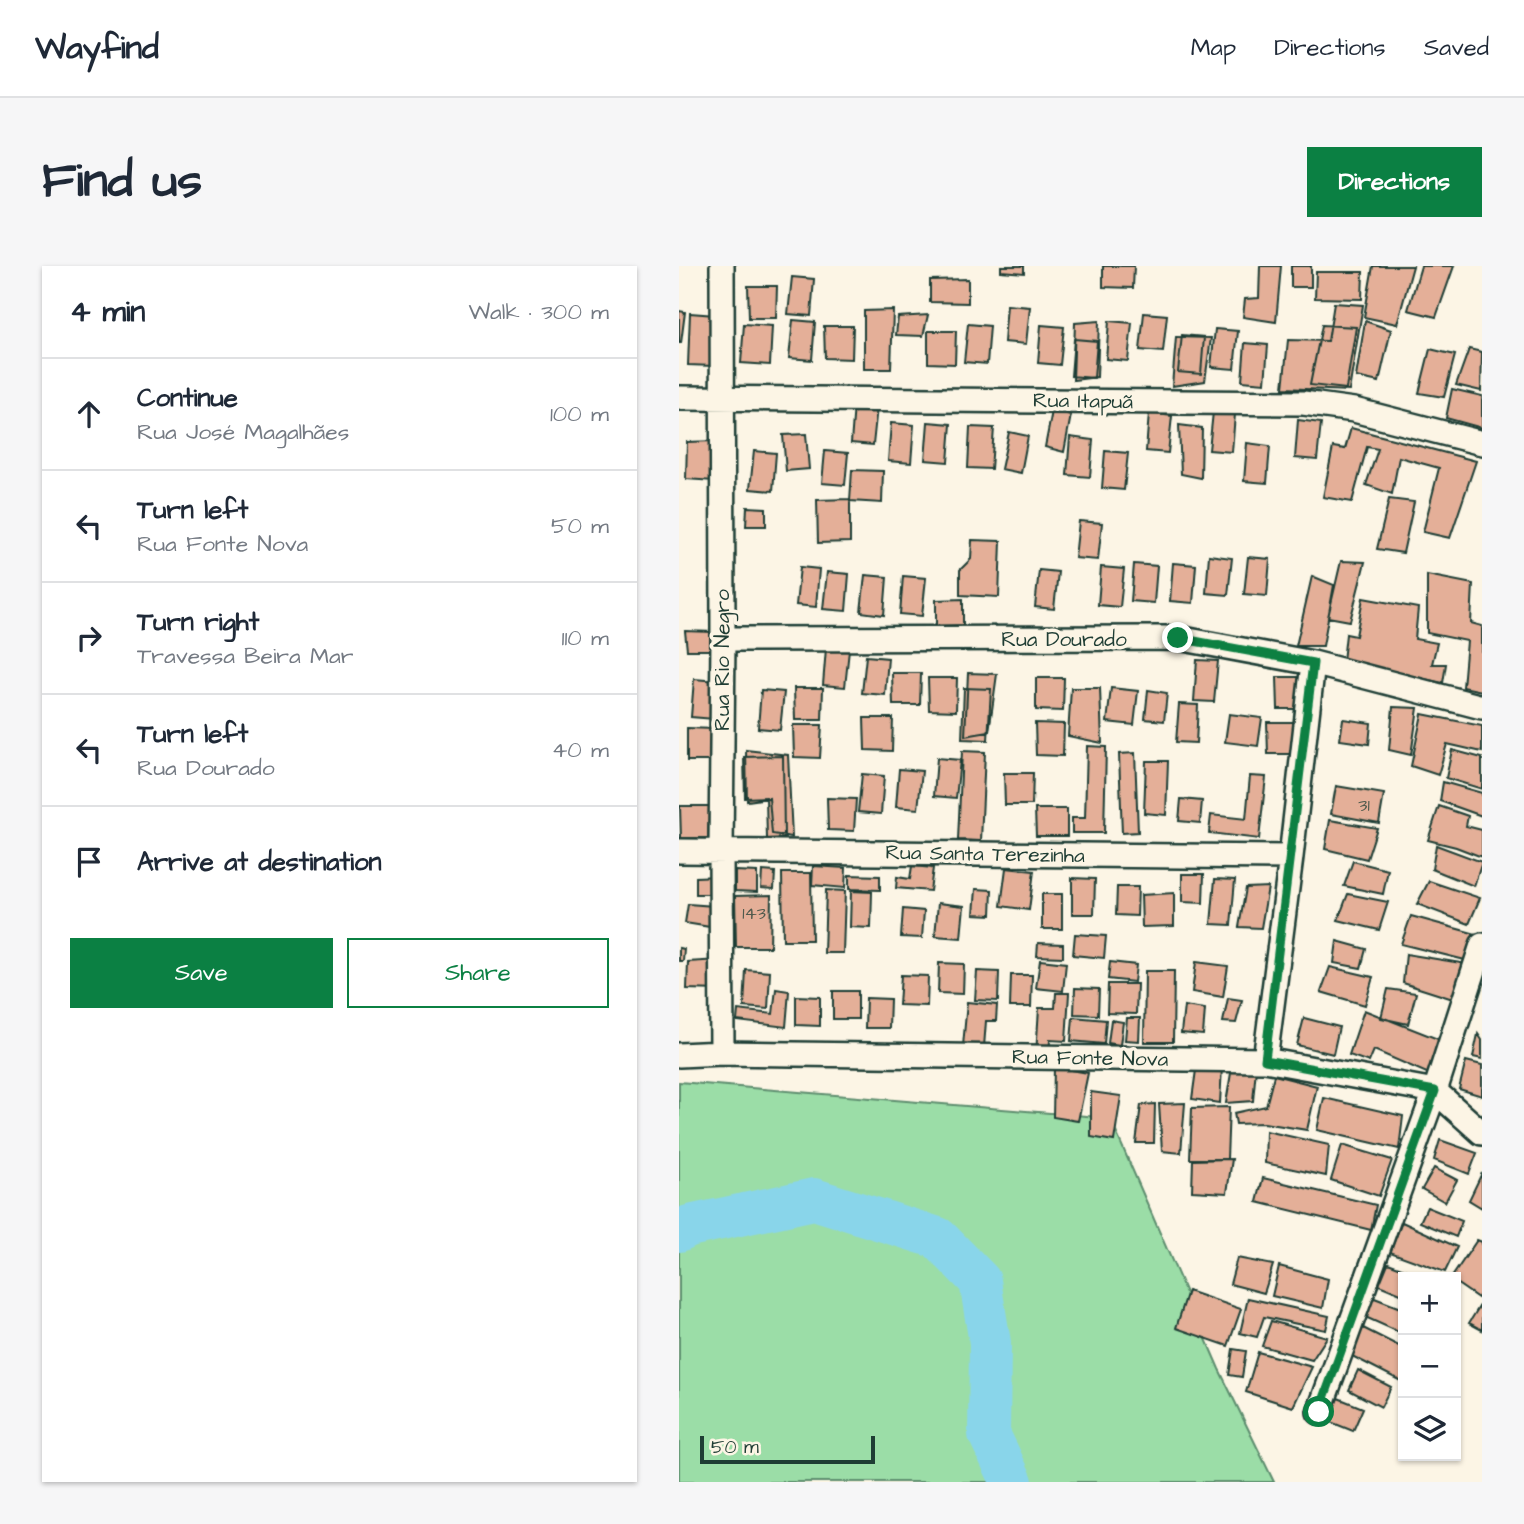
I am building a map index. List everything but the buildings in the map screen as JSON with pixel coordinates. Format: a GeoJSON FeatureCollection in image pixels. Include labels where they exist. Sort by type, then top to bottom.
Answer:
{"type":"FeatureCollection","features":[{"type":"Feature","properties":{"kind":"street","name":"Rua Rio Negro"},"geometry":{"type":"LineString","coordinates":[[722,266],[722,1054]]}},
{"type":"Feature","properties":{"kind":"street","name":"Rua Itapuã"},"geometry":{"type":"LineString","coordinates":[[679,398],[1303,403],[1354,410],[1482,443]]}},
{"type":"Feature","properties":{"kind":"street","name":"Rua Dourado"},"geometry":{"type":"LineString","coordinates":[[723,639],[1178,638],[1313,663],[1482,707]]}},
{"type":"Feature","properties":{"kind":"street"},"geometry":{"type":"LineString","coordinates":[[1265,1060],[1313,663]]}},
{"type":"Feature","properties":{"kind":"street","name":"Rua Santa Terezinha"},"geometry":{"type":"LineString","coordinates":[[679,851],[1291,857]]}},
{"type":"Feature","properties":{"kind":"street"},"geometry":{"type":"LineString","coordinates":[[1319,1412],[1435,1091],[1482,945]]}},
{"type":"Feature","properties":{"kind":"street","name":"Rua Fonte Nova"},"geometry":{"type":"LineString","coordinates":[[679,1055],[1265,1060],[1435,1091]]}},
{"type":"Feature","properties":{"kind":"street"},"geometry":{"type":"LineString","coordinates":[[1435,1091],[1482,1133]]}},
{"type":"Feature","properties":{"kind":"green space"},"geometry":{"type":"Polygon","coordinates":[[[679,1082],[1110,1118],[1219,1369],[1274,1482],[679,1482],[679,1082]]]}},
{"type":"Feature","properties":{"kind":"waterway"},"geometry":{"type":"LineString","coordinates":[[679,1231],[689,1226],[814,1199],[938,1238],[980,1281],[990,1343],[989,1434],[1012,1482]]}},
{"type":"Feature","properties":{"kind":"route"},"geometry":{"type":"LineString","coordinates":[[1178,638],[1313,663],[1265,1060],[1435,1091],[1319,1412]]}}]}
